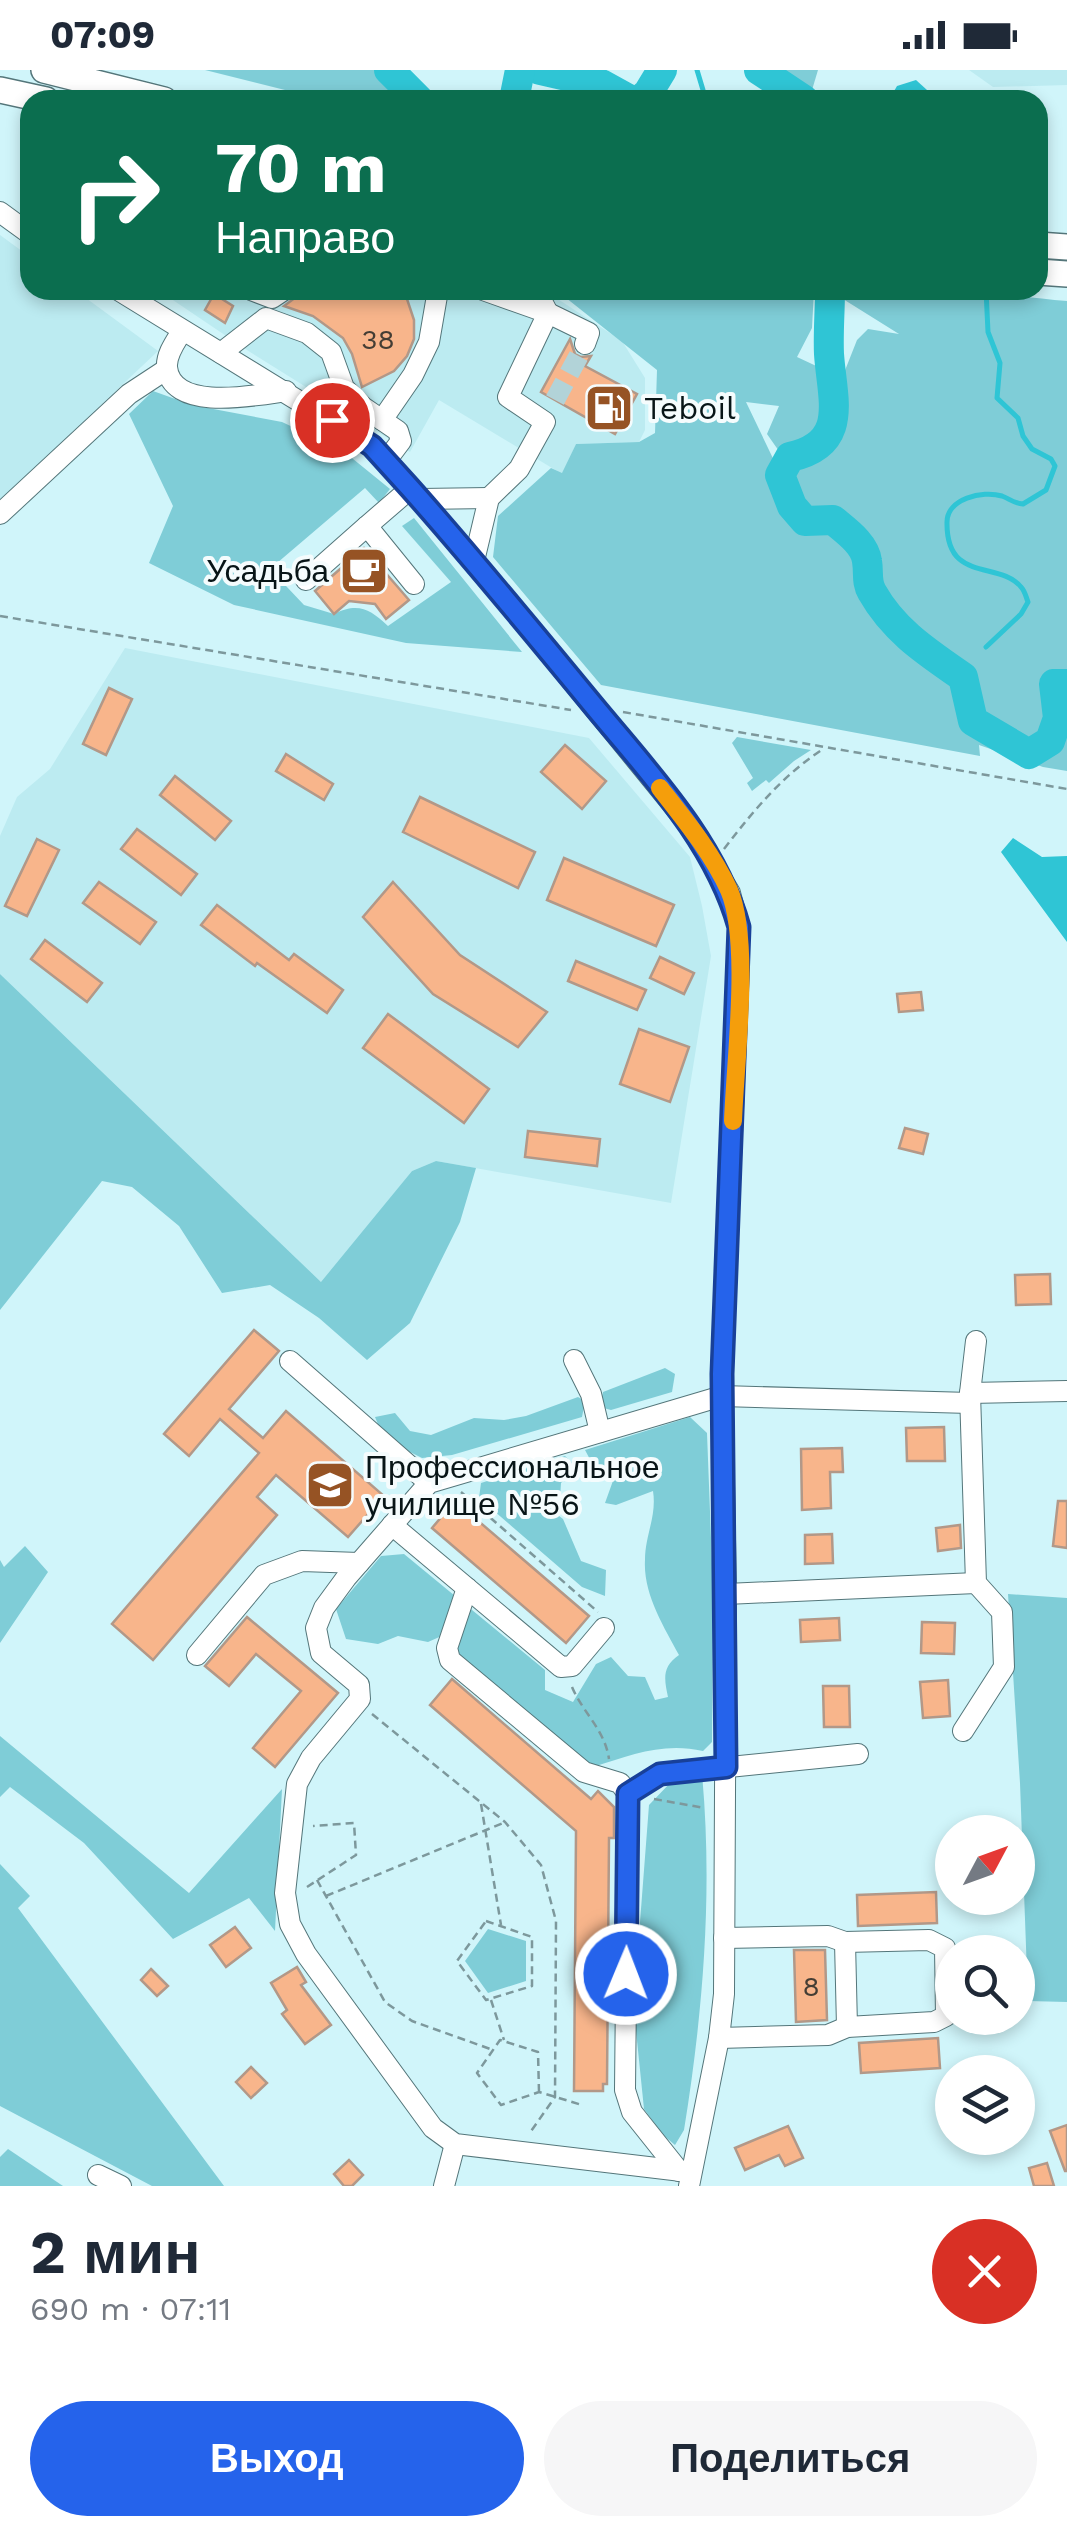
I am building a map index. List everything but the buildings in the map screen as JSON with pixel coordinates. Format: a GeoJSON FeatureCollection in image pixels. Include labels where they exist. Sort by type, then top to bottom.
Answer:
{"type":"FeatureCollection","features":[{"type":"Feature","properties":{"kind":"main road"},"geometry":{"type":"LineString","coordinates":[[44,70],[124,90]]}},
{"type":"Feature","properties":{"kind":"street"},"geometry":{"type":"LineString","coordinates":[[134,300],[372,446],[474,561],[680,813],[730,892],[739,927],[739,964],[722,1396],[726,1594],[724,1938],[720,2038],[686,2176]]}},
{"type":"Feature","properties":{"kind":"street"},"geometry":{"type":"LineString","coordinates":[[382,420],[413,375],[429,342],[436,300]]}},
{"type":"Feature","properties":{"kind":"street"},"geometry":{"type":"LineString","coordinates":[[511,300],[589,333],[585,344]]}},
{"type":"Feature","properties":{"kind":"street"},"geometry":{"type":"LineString","coordinates":[[541,300],[548,313]]}},
{"type":"Feature","properties":{"kind":"street"},"geometry":{"type":"LineString","coordinates":[[221,353],[274,302],[330,352],[344,388],[362,407],[398,431],[401,441],[386,461]]}},
{"type":"Feature","properties":{"kind":"street"},"geometry":{"type":"LineString","coordinates":[[545,422],[508,397],[548,313]]}},
{"type":"Feature","properties":{"kind":"street"},"geometry":{"type":"LineString","coordinates":[[182,330],[166,369],[175,384],[193,395],[235,399],[286,391]]}},
{"type":"Feature","properties":{"kind":"street"},"geometry":{"type":"LineString","coordinates":[[0,514],[128,394],[166,369]]}},
{"type":"Feature","properties":{"kind":"street"},"geometry":{"type":"LineString","coordinates":[[474,561],[489,498],[518,469],[554,400]]}},
{"type":"Feature","properties":{"kind":"street"},"geometry":{"type":"LineString","coordinates":[[306,580],[367,526],[416,494],[489,498]]}},
{"type":"Feature","properties":{"kind":"street"},"geometry":{"type":"LineString","coordinates":[[367,526],[414,584]]}},
{"type":"Feature","properties":{"kind":"street"},"geometry":{"type":"LineString","coordinates":[[963,1731],[1004,1667],[1002,1612],[976,1583],[970,1398],[976,1341]]}},
{"type":"Feature","properties":{"kind":"street"},"geometry":{"type":"LineString","coordinates":[[574,1360],[590,1394],[600,1432]]}},
{"type":"Feature","properties":{"kind":"street"},"geometry":{"type":"LineString","coordinates":[[290,1361],[437,1480]]}},
{"type":"Feature","properties":{"kind":"street"},"geometry":{"type":"LineString","coordinates":[[686,2176],[455,2144],[433,2128],[306,1954],[290,1924],[286,1901],[297,1784],[311,1758],[360,1699],[359,1685],[322,1653],[316,1628],[324,1608],[392,1525],[437,1480],[722,1396],[970,1398],[1067,1391]]}},
{"type":"Feature","properties":{"kind":"street"},"geometry":{"type":"LineString","coordinates":[[392,1525],[561,1667],[572,1666],[604,1628]]}},
{"type":"Feature","properties":{"kind":"street"},"geometry":{"type":"LineString","coordinates":[[197,1655],[264,1575],[302,1561],[360,1563]]}},
{"type":"Feature","properties":{"kind":"street"},"geometry":{"type":"LineString","coordinates":[[726,1594],[976,1583]]}},
{"type":"Feature","properties":{"kind":"street"},"geometry":{"type":"LineString","coordinates":[[468,1588],[447,1648],[450,1660],[584,1772],[620,1782],[628,1794],[625,2090],[632,2112],[686,2176]]}},
{"type":"Feature","properties":{"kind":"street"},"geometry":{"type":"LineString","coordinates":[[628,1794],[660,1774],[858,1754]]}},
{"type":"Feature","properties":{"kind":"street"},"geometry":{"type":"LineString","coordinates":[[720,2038],[828,2035],[847,2027],[934,2022],[946,2016],[945,1948],[929,1940],[845,1942],[828,1936],[724,1938]]}},
{"type":"Feature","properties":{"kind":"street"},"geometry":{"type":"LineString","coordinates":[[845,1942],[847,2027]]}},
{"type":"Feature","properties":{"kind":"street"},"geometry":{"type":"LineString","coordinates":[[444,2186],[455,2144]]}},
{"type":"Feature","properties":{"kind":"street"},"geometry":{"type":"LineString","coordinates":[[98,2175],[121,2186]]}},
{"type":"Feature","properties":{"kind":"path"},"geometry":{"type":"LineString","coordinates":[[0,616],[379,681],[581,710]]}},
{"type":"Feature","properties":{"kind":"path"},"geometry":{"type":"LineString","coordinates":[[616,711],[1067,789]]}},
{"type":"Feature","properties":{"kind":"path"},"geometry":{"type":"LineString","coordinates":[[724,849],[772,790],[825,748]]}},
{"type":"Feature","properties":{"kind":"path"},"geometry":{"type":"LineString","coordinates":[[437,1480],[590,1603],[604,1628]]}},
{"type":"Feature","properties":{"kind":"path"},"geometry":{"type":"LineString","coordinates":[[572,1666],[572,1688],[583,1710],[600,1728],[609,1754],[607,1778]]}},
{"type":"Feature","properties":{"kind":"path"},"geometry":{"type":"LineString","coordinates":[[357,1703],[504,1822],[541,1865],[556,1921],[556,2096],[517,2152]]}},
{"type":"Feature","properties":{"kind":"path"},"geometry":{"type":"LineString","coordinates":[[628,1794],[707,1808]]}},
{"type":"Feature","properties":{"kind":"path"},"geometry":{"type":"LineString","coordinates":[[481,1803],[502,1927]]}},
{"type":"Feature","properties":{"kind":"path"},"geometry":{"type":"LineString","coordinates":[[326,1896],[504,1822]]}},
{"type":"Feature","properties":{"kind":"path"},"geometry":{"type":"LineString","coordinates":[[286,1901],[356,1855],[354,1823],[292,1828]]}},
{"type":"Feature","properties":{"kind":"path"},"geometry":{"type":"LineString","coordinates":[[318,1880],[385,2002],[412,2021],[493,2050]]}},
{"type":"Feature","properties":{"kind":"path"},"geometry":{"type":"LineString","coordinates":[[486,1922],[532,1937],[532,1986],[491,1999],[486,2000],[457,1961],[486,1922]]}},
{"type":"Feature","properties":{"kind":"path"},"geometry":{"type":"LineString","coordinates":[[491,1999],[504,2042]]}},
{"type":"Feature","properties":{"kind":"path"},"geometry":{"type":"LineString","coordinates":[[538,2092],[538,2052],[500,2040],[477,2073],[501,2105],[538,2092],[582,2105]]}},
{"type":"Feature","properties":{"kind":"shaded area"},"geometry":{"type":"Polygon","coordinates":[[[205,70],[378,70],[409,90],[285,90],[205,70]]]}},
{"type":"Feature","properties":{"kind":"shaded area"},"geometry":{"type":"Polygon","coordinates":[[[780,70],[818,70],[812,90],[780,70]]]}},
{"type":"Feature","properties":{"kind":"shaded area"},"geometry":{"type":"Polygon","coordinates":[[[969,70],[1067,70],[1067,85],[993,87],[969,70]]]}},
{"type":"Feature","properties":{"kind":"shaded area"},"geometry":{"type":"Polygon","coordinates":[[[916,80],[927,90],[895,90],[916,80]]]}},
{"type":"Feature","properties":{"kind":"shaded area"},"geometry":{"type":"Polygon","coordinates":[[[0,235],[20,250],[20,300],[89,300],[158,351],[0,500],[0,235]]]}},
{"type":"Feature","properties":{"kind":"shaded area"},"geometry":{"type":"Polygon","coordinates":[[[173,300],[559,300],[622,341],[645,378],[645,430],[639,442],[576,444],[562,474],[439,400],[410,452],[173,300]]]}},
{"type":"Feature","properties":{"kind":"shaded area"},"geometry":{"type":"Polygon","coordinates":[[[569,300],[813,300],[812,328],[797,357],[842,378],[857,340],[868,329],[899,334],[845,300],[1067,301],[1067,771],[979,745],[980,756],[601,685],[493,557],[498,516],[551,468],[562,473],[576,444],[639,442],[655,433],[657,370],[569,300]],[[746,402],[780,473],[781,454],[767,434],[779,406],[746,402]]]}},
{"type":"Feature","properties":{"kind":"shaded area"},"geometry":{"type":"Polygon","coordinates":[[[153,391],[192,405],[282,422],[342,450],[390,489],[379,503],[365,488],[270,569],[304,605],[334,614],[350,608],[363,609],[388,626],[451,582],[402,526],[414,518],[522,652],[406,643],[234,605],[149,563],[173,506],[129,414],[153,391]]]}},
{"type":"Feature","properties":{"kind":"shaded area"},"geometry":{"type":"Polygon","coordinates":[[[125,648],[589,738],[690,857],[711,956],[671,1203],[436,1161],[412,1171],[322,1283],[0,974],[0,836],[17,797],[50,769],[125,648]]]}},
{"type":"Feature","properties":{"kind":"shaded area"},"geometry":{"type":"Polygon","coordinates":[[[737,737],[811,750],[769,783],[766,780],[752,791],[747,783],[753,778],[732,743],[737,737]]]}},
{"type":"Feature","properties":{"kind":"shaded area"},"geometry":{"type":"Polygon","coordinates":[[[1013,838],[1042,857],[1067,856],[1067,942],[1001,852],[1013,838]]]}},
{"type":"Feature","properties":{"kind":"shaded area"},"geometry":{"type":"Polygon","coordinates":[[[0,974],[321,1282],[412,1171],[436,1161],[476,1168],[460,1222],[410,1323],[367,1360],[319,1318],[270,1285],[222,1293],[179,1226],[132,1187],[102,1181],[0,1310],[0,974]]]}},
{"type":"Feature","properties":{"kind":"shaded area"},"geometry":{"type":"Polygon","coordinates":[[[665,1368],[675,1374],[672,1392],[611,1410],[600,1407],[603,1392],[665,1368]]]}},
{"type":"Feature","properties":{"kind":"shaded area"},"geometry":{"type":"Polygon","coordinates":[[[578,1397],[585,1401],[582,1417],[452,1455],[422,1458],[384,1439],[375,1417],[395,1413],[410,1431],[431,1435],[474,1418],[504,1420],[526,1416],[578,1397]]]}},
{"type":"Feature","properties":{"kind":"shaded area"},"geometry":{"type":"Polygon","coordinates":[[[690,1417],[707,1433],[713,1590],[712,1742],[703,1751],[661,1749],[593,1767],[456,1654],[453,1631],[428,1642],[398,1636],[378,1644],[346,1639],[336,1609],[381,1556],[404,1554],[545,1670],[545,1690],[573,1702],[596,1664],[611,1657],[628,1676],[645,1677],[655,1700],[668,1697],[666,1673],[679,1655],[656,1610],[645,1573],[653,1491],[616,1505],[605,1503],[614,1478],[634,1464],[624,1457],[608,1466],[593,1465],[585,1450],[690,1417]]]}},
{"type":"Feature","properties":{"kind":"shaded area"},"geometry":{"type":"Polygon","coordinates":[[[565,1456],[577,1467],[561,1483],[560,1498],[550,1509],[563,1519],[581,1561],[606,1570],[605,1596],[582,1587],[479,1498],[481,1483],[565,1456]]]}},
{"type":"Feature","properties":{"kind":"shaded area"},"geometry":{"type":"Polygon","coordinates":[[[25,1546],[48,1572],[0,1643],[0,1560],[4,1567],[25,1546]]]}},
{"type":"Feature","properties":{"kind":"shaded area"},"geometry":{"type":"Polygon","coordinates":[[[1008,1594],[1067,1598],[1067,2002],[1035,2001],[1035,1935],[1026,1935],[1025,1915],[1035,1915],[1035,1815],[1021,1815],[1008,1594]]]}},
{"type":"Feature","properties":{"kind":"shaded area"},"geometry":{"type":"Polygon","coordinates":[[[0,1736],[189,1893],[282,1789],[275,1931],[249,1898],[173,1939],[84,1843],[10,1787],[0,1797],[0,1736]]]}},
{"type":"Feature","properties":{"kind":"shaded area"},"geometry":{"type":"Polygon","coordinates":[[[702,1774],[704,1952],[684,2130],[675,2145],[644,2109],[635,2021],[647,1994],[639,1935],[649,1805],[672,1781],[702,1774]]]}},
{"type":"Feature","properties":{"kind":"shaded area"},"geometry":{"type":"Polygon","coordinates":[[[0,1864],[30,1896],[18,1908],[224,2186],[152,2186],[0,2106],[0,1864]]]}},
{"type":"Feature","properties":{"kind":"shaded area"},"geometry":{"type":"Polygon","coordinates":[[[488,1929],[526,1941],[526,1981],[488,1993],[465,1961],[488,1929]]]}},
{"type":"Feature","properties":{"kind":"shaded area"},"geometry":{"type":"Polygon","coordinates":[[[8,2149],[63,2186],[0,2186],[0,2157],[8,2149]]]}},
{"type":"Feature","properties":{"kind":"waterway"},"geometry":{"type":"LineString","coordinates":[[389,70],[409,90]]}},
{"type":"Feature","properties":{"kind":"waterway"},"geometry":{"type":"LineString","coordinates":[[516,90],[520,70]]}},
{"type":"Feature","properties":{"kind":"waterway"},"geometry":{"type":"LineString","coordinates":[[540,70],[612,90]]}},
{"type":"Feature","properties":{"kind":"waterway"},"geometry":{"type":"LineString","coordinates":[[650,90],[662,70]]}},
{"type":"Feature","properties":{"kind":"waterway"},"geometry":{"type":"LineString","coordinates":[[697,70],[703,90]]}},
{"type":"Feature","properties":{"kind":"waterway"},"geometry":{"type":"LineString","coordinates":[[759,70],[789,90]]}},
{"type":"Feature","properties":{"kind":"waterway"},"geometry":{"type":"LineString","coordinates":[[830,300],[833,418],[822,442],[790,457],[780,475],[792,506],[805,521],[833,520],[859,543],[868,565],[870,588],[881,606],[912,640],[963,677],[973,721],[1029,754],[1050,741],[1058,718],[1054,684],[1067,684]]}},
{"type":"Feature","properties":{"kind":"waterway"},"geometry":{"type":"LineString","coordinates":[[986,300],[988,332],[1000,363],[997,398],[1018,418],[1032,449],[1051,459],[1055,466],[1046,490],[1023,504],[994,494],[976,496],[959,502],[949,514],[949,541],[955,555],[975,568],[1011,579],[1028,602],[1021,614],[986,647]]}},
{"type":"Feature","properties":{"kind":"tunnel"},"geometry":{"type":"LineString","coordinates":[[555,400],[585,344]]}},
{"type":"Feature","properties":{"kind":"slow traffic"},"geometry":{"type":"LineString","coordinates":[[660,788],[711,857],[730,892],[739,927],[733,1121]]}},
{"type":"Feature","properties":{"kind":"place","name":"Teboil"},"geometry":{"type":"Point","coordinates":[609,408]}},
{"type":"Feature","properties":{"kind":"place","name":"Усадьба"},"geometry":{"type":"Point","coordinates":[364,571]}},
{"type":"Feature","properties":{"kind":"place","name":"Профессиональное училище №56"},"geometry":{"type":"Point","coordinates":[330,1485]}},
{"type":"Feature","properties":{"kind":"route"},"geometry":{"type":"LineString","coordinates":[[332,420],[372,446],[410,488],[649,774],[711,857],[730,892],[739,927],[722,1374],[726,1767],[660,1774],[628,1794],[626,1974]]}}]}
